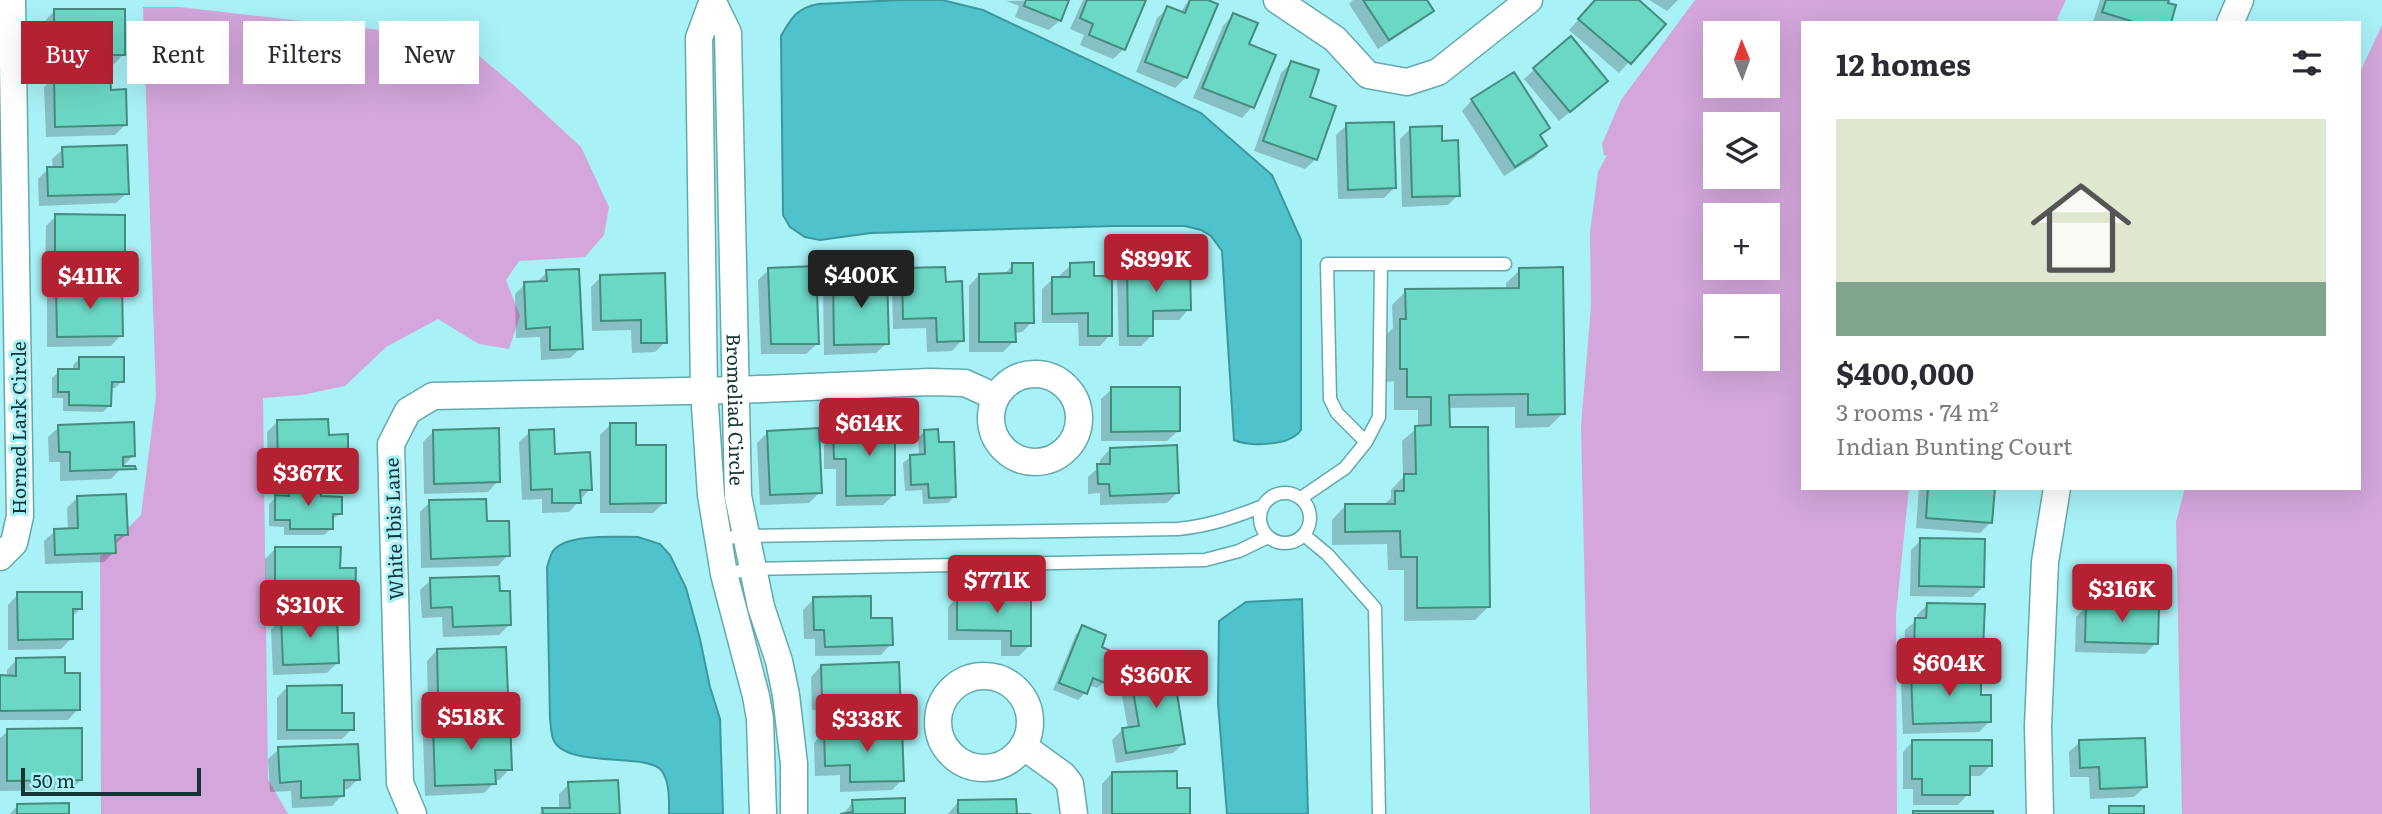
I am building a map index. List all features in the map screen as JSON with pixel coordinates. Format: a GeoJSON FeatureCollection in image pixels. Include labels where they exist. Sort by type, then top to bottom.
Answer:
{"type":"FeatureCollection","features":[{"type":"Feature","properties":{"kind":"street","name":"Horned Lark Circle"},"geometry":{"type":"LineString","coordinates":[[0,557],[14,543],[20,516],[7,125],[12,0]]}},
{"type":"Feature","properties":{"kind":"street"},"geometry":{"type":"LineString","coordinates":[[1277,0],[1335,39],[1368,75],[1407,82],[1438,72],[1529,0]]}},
{"type":"Feature","properties":{"kind":"street"},"geometry":{"type":"LineString","coordinates":[[2231,21],[2240,0]]}},
{"type":"Feature","properties":{"kind":"street","name":"Bromeliad Circle"},"geometry":{"type":"LineString","coordinates":[[710,1],[728,33],[737,390],[736,466],[752,569],[786,695],[794,764],[794,814]]}},
{"type":"Feature","properties":{"kind":"street","name":"Bromeliad Circle"},"geometry":{"type":"LineString","coordinates":[[710,1],[699,38],[704,391],[710,495],[724,574],[758,708],[763,758],[764,814]]}},
{"type":"Feature","properties":{"kind":"street","name":"White Ibis Lane"},"geometry":{"type":"LineString","coordinates":[[413,814],[400,783],[391,444],[408,411],[433,396],[704,391],[930,382],[965,383],[996,397]]}},
{"type":"Feature","properties":{"kind":"street"},"geometry":{"type":"LineString","coordinates":[[2040,814],[2038,726],[2045,562],[2057,490]]}},
{"type":"Feature","properties":{"kind":"street"},"geometry":{"type":"LineString","coordinates":[[1023,746],[1063,775],[1070,784],[1074,814]]}},
{"type":"Feature","properties":{"kind":"lane"},"geometry":{"type":"LineString","coordinates":[[1366,442],[1336,413],[1330,399],[1327,264],[1505,264]]}},
{"type":"Feature","properties":{"kind":"lane"},"geometry":{"type":"LineString","coordinates":[[1301,498],[1345,468],[1366,442],[1379,417],[1381,264]]}},
{"type":"Feature","properties":{"kind":"lane"},"geometry":{"type":"LineString","coordinates":[[717,539],[1178,529],[1229,520],[1264,506],[1276,495],[1285,493],[1301,498],[1310,513],[1311,521],[1304,535],[1298,540],[1282,544],[1268,537],[1261,522],[1264,506]]}},
{"type":"Feature","properties":{"kind":"lane"},"geometry":{"type":"LineString","coordinates":[[1304,535],[1335,562],[1375,608],[1379,814]]}},
{"type":"Feature","properties":{"kind":"lane"},"geometry":{"type":"LineString","coordinates":[[724,574],[752,569],[1205,560],[1239,551],[1268,537]]}},
{"type":"Feature","properties":{"kind":"shaded area"},"geometry":{"type":"Polygon","coordinates":[[[1695,0],[2066,0],[2058,21],[1801,21],[1801,490],[1909,490],[1896,614],[1897,814],[1590,814],[1581,426],[1591,306],[1590,232],[1598,172],[1607,155],[1604,155],[1602,144],[1621,100],[1695,0]]]}},
{"type":"Feature","properties":{"kind":"shaded area"},"geometry":{"type":"Polygon","coordinates":[[[143,7],[179,7],[302,21],[243,21],[243,84],[365,84],[365,28],[379,30],[379,84],[479,84],[479,56],[581,147],[609,207],[604,235],[585,257],[519,261],[506,280],[520,316],[509,349],[479,344],[438,319],[386,347],[345,386],[302,395],[263,398],[268,779],[288,814],[101,814],[100,556],[141,515],[156,396],[146,84],[229,84],[229,21],[143,21],[143,7]]]}},
{"type":"Feature","properties":{"kind":"shaded area"},"geometry":{"type":"Polygon","coordinates":[[[2382,25],[2382,814],[2182,814],[2176,522],[2184,490],[2361,490],[2361,70],[2382,25]]]}},
{"type":"Feature","properties":{"kind":"water"},"geometry":{"type":"Polygon","coordinates":[[[942,0],[983,10],[1201,113],[1272,175],[1301,240],[1301,430],[1296,435],[1270,444],[1250,444],[1234,440],[1222,251],[1211,236],[1201,230],[1185,226],[1115,226],[871,233],[820,240],[805,237],[790,227],[783,215],[781,36],[795,15],[811,6],[942,0]]]}},
{"type":"Feature","properties":{"kind":"water"},"geometry":{"type":"Polygon","coordinates":[[[638,537],[660,544],[670,555],[686,588],[720,719],[723,814],[669,814],[666,781],[662,771],[654,765],[575,755],[562,750],[552,736],[547,567],[551,554],[569,541],[638,537]]]}},
{"type":"Feature","properties":{"kind":"water"},"geometry":{"type":"Polygon","coordinates":[[[1302,599],[1308,814],[1227,814],[1218,703],[1219,621],[1246,602],[1302,599]]]}},
{"type":"Feature","properties":{"kind":"building"},"geometry":{"type":"Polygon","coordinates":[[[1026,0],[1069,0],[1061,21],[1024,6],[1026,0]]]}},
{"type":"Feature","properties":{"kind":"building"},"geometry":{"type":"Polygon","coordinates":[[[1087,0],[1146,0],[1125,50],[1089,35],[1093,24],[1080,18],[1087,0]]]}},
{"type":"Feature","properties":{"kind":"building"},"geometry":{"type":"Polygon","coordinates":[[[1190,0],[1208,0],[1218,4],[1187,78],[1145,62],[1167,6],[1185,13],[1190,0]]]}},
{"type":"Feature","properties":{"kind":"building"},"geometry":{"type":"Polygon","coordinates":[[[1363,0],[1427,0],[1434,11],[1389,40],[1363,0]]]}},
{"type":"Feature","properties":{"kind":"building"},"geometry":{"type":"Polygon","coordinates":[[[1595,0],[1639,0],[1666,24],[1631,64],[1578,19],[1595,0]]]}},
{"type":"Feature","properties":{"kind":"building"},"geometry":{"type":"Polygon","coordinates":[[[2106,0],[2169,0],[2168,3],[2176,5],[2172,21],[2131,21],[2102,12],[2106,0]]]}},
{"type":"Feature","properties":{"kind":"building"},"geometry":{"type":"Polygon","coordinates":[[[54,9],[125,9],[125,55],[113,55],[113,21],[54,21],[54,9]]]}},
{"type":"Feature","properties":{"kind":"building"},"geometry":{"type":"Polygon","coordinates":[[[1233,13],[1258,23],[1249,44],[1276,55],[1254,108],[1202,88],[1233,13]]]}},
{"type":"Feature","properties":{"kind":"building"},"geometry":{"type":"Polygon","coordinates":[[[1571,36],[1608,81],[1570,112],[1533,68],[1571,36]]]}},
{"type":"Feature","properties":{"kind":"building"},"geometry":{"type":"Polygon","coordinates":[[[1291,61],[1319,70],[1310,97],[1336,106],[1317,160],[1263,141],[1291,61]]]}},
{"type":"Feature","properties":{"kind":"building"},"geometry":{"type":"Polygon","coordinates":[[[1514,72],[1550,128],[1540,135],[1547,146],[1515,167],[1471,99],[1514,72]]]}},
{"type":"Feature","properties":{"kind":"building"},"geometry":{"type":"Polygon","coordinates":[[[54,84],[111,84],[111,90],[126,89],[127,125],[55,127],[54,84]]]}},
{"type":"Feature","properties":{"kind":"building"},"geometry":{"type":"Polygon","coordinates":[[[1394,122],[1396,188],[1348,190],[1346,123],[1394,122]]]}},
{"type":"Feature","properties":{"kind":"building"},"geometry":{"type":"Polygon","coordinates":[[[1442,126],[1442,141],[1458,140],[1460,196],[1412,197],[1410,127],[1442,126]]]}},
{"type":"Feature","properties":{"kind":"building"},"geometry":{"type":"Polygon","coordinates":[[[127,145],[129,194],[48,196],[47,167],[63,167],[62,147],[127,145]]]}},
{"type":"Feature","properties":{"kind":"building"},"geometry":{"type":"Polygon","coordinates":[[[55,214],[125,215],[125,267],[55,267],[55,214]]]}},
{"type":"Feature","properties":{"kind":"building"},"geometry":{"type":"Polygon","coordinates":[[[1094,262],[1094,276],[1112,276],[1112,336],[1088,336],[1088,313],[1052,314],[1052,277],[1070,277],[1070,263],[1094,262]]]}},
{"type":"Feature","properties":{"kind":"building"},"geometry":{"type":"Polygon","coordinates":[[[1012,263],[1033,263],[1034,323],[1015,323],[1016,342],[979,342],[979,274],[1012,273],[1012,263]]]}},
{"type":"Feature","properties":{"kind":"building"},"geometry":{"type":"Polygon","coordinates":[[[1190,263],[1191,310],[1153,311],[1153,336],[1128,336],[1127,265],[1190,263]]]}},
{"type":"Feature","properties":{"kind":"building"},"geometry":{"type":"Polygon","coordinates":[[[816,266],[819,344],[771,344],[768,268],[816,266]]]}},
{"type":"Feature","properties":{"kind":"building"},"geometry":{"type":"Polygon","coordinates":[[[945,267],[946,282],[962,281],[964,341],[937,342],[936,318],[903,319],[902,268],[945,267]]]}},
{"type":"Feature","properties":{"kind":"building"},"geometry":{"type":"Polygon","coordinates":[[[1563,267],[1565,414],[1528,415],[1528,394],[1449,395],[1450,427],[1488,427],[1490,607],[1417,608],[1417,557],[1401,557],[1400,531],[1345,532],[1345,504],[1395,504],[1395,491],[1404,491],[1404,474],[1416,474],[1415,426],[1431,425],[1431,397],[1407,397],[1407,369],[1400,369],[1400,319],[1406,319],[1405,289],[1519,288],[1519,268],[1563,267]]]}},
{"type":"Feature","properties":{"kind":"building"},"geometry":{"type":"Polygon","coordinates":[[[579,269],[583,349],[550,350],[550,327],[526,329],[524,282],[547,281],[546,270],[579,269]]]}},
{"type":"Feature","properties":{"kind":"building"},"geometry":{"type":"Polygon","coordinates":[[[665,273],[667,343],[641,343],[641,320],[601,321],[600,275],[665,273]]]}},
{"type":"Feature","properties":{"kind":"building"},"geometry":{"type":"Polygon","coordinates":[[[887,275],[889,344],[834,345],[833,276],[887,275]]]}},
{"type":"Feature","properties":{"kind":"building"},"geometry":{"type":"Polygon","coordinates":[[[122,284],[123,336],[57,337],[56,285],[122,284]]]}},
{"type":"Feature","properties":{"kind":"building"},"geometry":{"type":"Polygon","coordinates":[[[79,357],[124,357],[124,382],[112,382],[111,406],[69,405],[69,392],[58,392],[58,369],[79,369],[79,357]]]}},
{"type":"Feature","properties":{"kind":"building"},"geometry":{"type":"Polygon","coordinates":[[[1111,387],[1180,387],[1180,431],[1111,432],[1111,387]]]}},
{"type":"Feature","properties":{"kind":"building"},"geometry":{"type":"Polygon","coordinates":[[[328,419],[329,435],[348,434],[348,466],[278,468],[277,420],[328,419]]]}},
{"type":"Feature","properties":{"kind":"building"},"geometry":{"type":"Polygon","coordinates":[[[861,420],[895,420],[895,495],[846,496],[846,459],[834,459],[833,433],[861,432],[861,420]]]}},
{"type":"Feature","properties":{"kind":"building"},"geometry":{"type":"Polygon","coordinates":[[[134,422],[135,456],[123,457],[123,466],[135,466],[136,469],[70,471],[70,452],[59,452],[58,425],[134,422]]]}},
{"type":"Feature","properties":{"kind":"building"},"geometry":{"type":"Polygon","coordinates":[[[610,423],[636,423],[636,445],[666,445],[666,503],[610,504],[610,423]]]}},
{"type":"Feature","properties":{"kind":"building"},"geometry":{"type":"Polygon","coordinates":[[[499,428],[500,482],[434,484],[433,430],[499,428]]]}},
{"type":"Feature","properties":{"kind":"building"},"geometry":{"type":"Polygon","coordinates":[[[819,428],[822,493],[770,495],[767,431],[819,428]]]}},
{"type":"Feature","properties":{"kind":"building"},"geometry":{"type":"Polygon","coordinates":[[[554,429],[555,454],[590,452],[592,490],[580,490],[581,503],[552,503],[552,489],[531,490],[529,430],[554,429]]]}},
{"type":"Feature","properties":{"kind":"building"},"geometry":{"type":"Polygon","coordinates":[[[938,429],[939,442],[954,442],[956,497],[929,498],[928,484],[911,485],[910,455],[925,454],[924,430],[938,429]]]}},
{"type":"Feature","properties":{"kind":"building"},"geometry":{"type":"Polygon","coordinates":[[[1177,445],[1179,493],[1110,496],[1109,484],[1098,484],[1097,464],[1110,464],[1110,448],[1177,445]]]}},
{"type":"Feature","properties":{"kind":"building"},"geometry":{"type":"Polygon","coordinates":[[[289,484],[321,484],[321,496],[342,497],[342,514],[333,514],[333,529],[290,529],[290,520],[275,520],[275,495],[289,496],[289,484]]]}},
{"type":"Feature","properties":{"kind":"building"},"geometry":{"type":"Polygon","coordinates":[[[1928,490],[1995,490],[1992,523],[1926,518],[1928,490]]]}},
{"type":"Feature","properties":{"kind":"building"},"geometry":{"type":"Polygon","coordinates":[[[126,494],[128,535],[115,535],[116,553],[55,555],[54,529],[78,528],[77,496],[126,494]]]}},
{"type":"Feature","properties":{"kind":"building"},"geometry":{"type":"Polygon","coordinates":[[[486,499],[487,521],[509,521],[510,556],[431,559],[429,500],[486,499]]]}},
{"type":"Feature","properties":{"kind":"building"},"geometry":{"type":"Polygon","coordinates":[[[1920,538],[1985,539],[1984,587],[1919,586],[1920,538]]]}},
{"type":"Feature","properties":{"kind":"building"},"geometry":{"type":"Polygon","coordinates":[[[275,547],[341,547],[340,568],[356,568],[355,598],[275,598],[275,547]]]}},
{"type":"Feature","properties":{"kind":"building"},"geometry":{"type":"Polygon","coordinates":[[[499,576],[500,591],[510,591],[511,625],[453,627],[452,607],[431,608],[430,578],[499,576]]]}},
{"type":"Feature","properties":{"kind":"building"},"geometry":{"type":"Polygon","coordinates":[[[17,592],[82,592],[82,609],[73,609],[73,639],[18,640],[17,592]]]}},
{"type":"Feature","properties":{"kind":"building"},"geometry":{"type":"Polygon","coordinates":[[[957,594],[1031,595],[1031,646],[1011,646],[1011,631],[957,630],[957,594]]]}},
{"type":"Feature","properties":{"kind":"building"},"geometry":{"type":"Polygon","coordinates":[[[871,596],[871,618],[892,618],[893,645],[825,647],[824,630],[814,630],[813,597],[871,596]]]}},
{"type":"Feature","properties":{"kind":"building"},"geometry":{"type":"Polygon","coordinates":[[[1927,603],[1985,604],[1983,650],[1914,648],[1915,618],[1926,618],[1927,603]]]}},
{"type":"Feature","properties":{"kind":"building"},"geometry":{"type":"Polygon","coordinates":[[[2086,605],[2159,607],[2158,644],[2085,642],[2086,605]]]}},
{"type":"Feature","properties":{"kind":"building"},"geometry":{"type":"Polygon","coordinates":[[[337,615],[339,663],[283,665],[281,617],[337,615]]]}},
{"type":"Feature","properties":{"kind":"building"},"geometry":{"type":"Polygon","coordinates":[[[1082,625],[1106,635],[1102,647],[1117,654],[1105,683],[1093,678],[1087,694],[1059,683],[1082,625]]]}},
{"type":"Feature","properties":{"kind":"building"},"geometry":{"type":"Polygon","coordinates":[[[506,647],[508,694],[438,695],[437,649],[506,647]]]}},
{"type":"Feature","properties":{"kind":"building"},"geometry":{"type":"Polygon","coordinates":[[[65,657],[65,673],[80,673],[80,710],[0,711],[0,675],[16,676],[16,658],[65,657]]]}},
{"type":"Feature","properties":{"kind":"building"},"geometry":{"type":"Polygon","coordinates":[[[899,662],[901,714],[843,716],[842,700],[822,701],[821,665],[899,662]]]}},
{"type":"Feature","properties":{"kind":"building"},"geometry":{"type":"Polygon","coordinates":[[[1183,665],[1185,680],[1175,681],[1185,744],[1126,753],[1122,728],[1139,726],[1130,673],[1183,665]]]}},
{"type":"Feature","properties":{"kind":"building"},"geometry":{"type":"Polygon","coordinates":[[[1981,671],[1981,695],[1991,695],[1991,722],[1913,724],[1911,673],[1981,671]]]}},
{"type":"Feature","properties":{"kind":"building"},"geometry":{"type":"Polygon","coordinates":[[[342,685],[342,713],[354,713],[354,730],[287,730],[287,686],[342,685]]]}},
{"type":"Feature","properties":{"kind":"building"},"geometry":{"type":"Polygon","coordinates":[[[510,721],[512,770],[495,770],[496,784],[435,786],[433,724],[510,721]]]}},
{"type":"Feature","properties":{"kind":"building"},"geometry":{"type":"Polygon","coordinates":[[[82,728],[82,780],[7,781],[7,729],[82,728]]]}},
{"type":"Feature","properties":{"kind":"building"},"geometry":{"type":"Polygon","coordinates":[[[902,728],[904,781],[850,782],[850,765],[825,766],[824,731],[902,728]]]}},
{"type":"Feature","properties":{"kind":"building"},"geometry":{"type":"Polygon","coordinates":[[[2145,738],[2147,787],[2100,789],[2099,767],[2080,768],[2079,740],[2145,738]]]}},
{"type":"Feature","properties":{"kind":"building"},"geometry":{"type":"Polygon","coordinates":[[[1912,740],[1992,740],[1992,766],[1970,766],[1970,795],[1922,795],[1922,779],[1912,779],[1912,740]]]}},
{"type":"Feature","properties":{"kind":"building"},"geometry":{"type":"Polygon","coordinates":[[[358,744],[360,780],[344,780],[344,796],[301,798],[301,781],[280,783],[278,747],[358,744]]]}},
{"type":"Feature","properties":{"kind":"building"},"geometry":{"type":"Polygon","coordinates":[[[1177,771],[1177,788],[1190,788],[1190,814],[1112,814],[1112,772],[1177,771]]]}},
{"type":"Feature","properties":{"kind":"building"},"geometry":{"type":"Polygon","coordinates":[[[618,780],[620,814],[543,814],[542,808],[570,808],[568,782],[618,780]]]}},
{"type":"Feature","properties":{"kind":"building"},"geometry":{"type":"Polygon","coordinates":[[[905,798],[905,814],[840,814],[853,812],[852,800],[905,798]]]}},
{"type":"Feature","properties":{"kind":"building"},"geometry":{"type":"Polygon","coordinates":[[[1016,799],[1017,814],[958,814],[958,800],[1016,799]]]}},
{"type":"Feature","properties":{"kind":"building"},"geometry":{"type":"Polygon","coordinates":[[[69,803],[69,814],[17,814],[17,804],[69,803]]]}},
{"type":"Feature","properties":{"kind":"building"},"geometry":{"type":"Polygon","coordinates":[[[2109,806],[2144,806],[2144,814],[2109,814],[2109,806]]]}},
{"type":"Feature","properties":{"kind":"building"},"geometry":{"type":"Polygon","coordinates":[[[1913,811],[1993,811],[1993,814],[1913,814],[1913,811]]]}}]}
